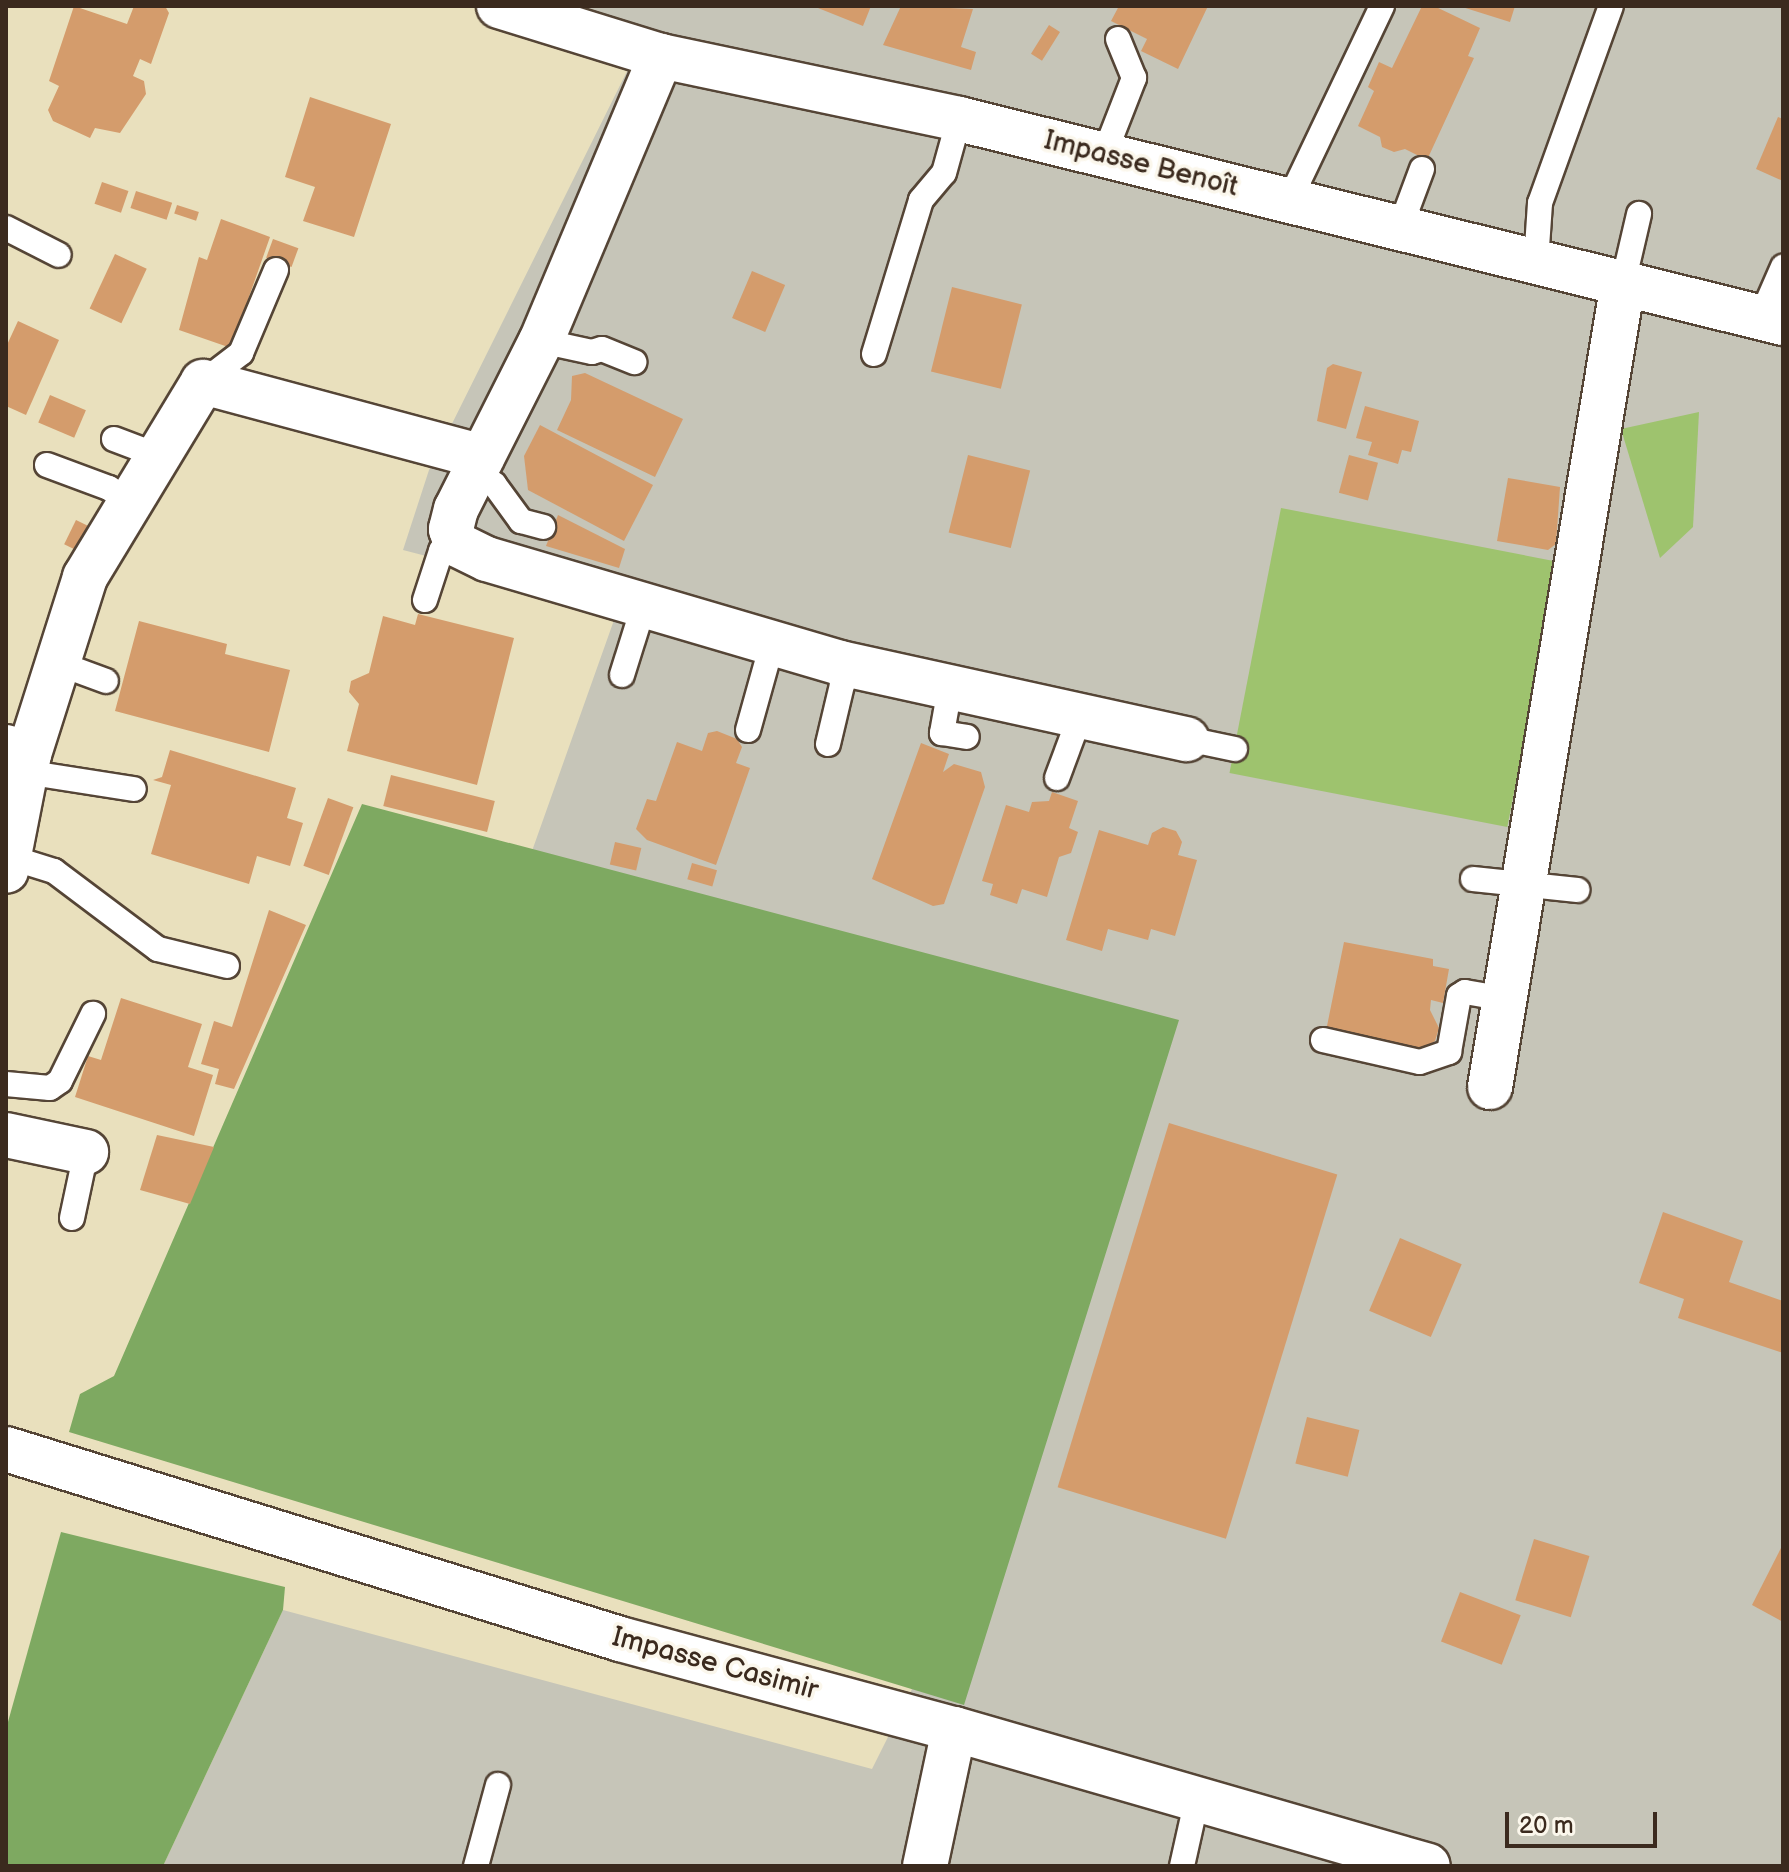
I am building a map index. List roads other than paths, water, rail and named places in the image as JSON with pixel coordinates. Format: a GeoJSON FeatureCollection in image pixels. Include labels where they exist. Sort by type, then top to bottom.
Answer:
{"type":"FeatureCollection","features":[{"type":"Feature","properties":{"kind":"street","name":"Impasse Benoît"},"geometry":{"type":"LineString","coordinates":[[506,7],[661,56],[959,119],[1772,320]]}},
{"type":"Feature","properties":{"kind":"street"},"geometry":{"type":"LineString","coordinates":[[661,56],[541,341],[456,509],[451,529],[456,544],[487,559],[840,663],[1187,739]]}},
{"type":"Feature","properties":{"kind":"street"},"geometry":{"type":"LineString","coordinates":[[1490,1087],[1623,283]]}},
{"type":"Feature","properties":{"kind":"street"},"geometry":{"type":"LineString","coordinates":[[7,864],[20,758],[57,663],[85,577],[203,382],[478,466]]}},
{"type":"Feature","properties":{"kind":"street"},"geometry":{"type":"LineString","coordinates":[[6,1135],[86,1152]]}},
{"type":"Feature","properties":{"kind":"street","name":"Impasse Casimir"},"geometry":{"type":"LineString","coordinates":[[6,1449],[620,1639],[954,1729],[1197,1799],[1345,1854],[1428,1866]]}},
{"type":"Feature","properties":{"kind":"street"},"geometry":{"type":"LineString","coordinates":[[925,1866],[954,1729]]}},
{"type":"Feature","properties":{"kind":"lane"},"geometry":{"type":"LineString","coordinates":[[1289,201],[1382,6]]}},
{"type":"Feature","properties":{"kind":"lane"},"geometry":{"type":"LineString","coordinates":[[1536,262],[1540,203],[1611,6]]}},
{"type":"Feature","properties":{"kind":"lane"},"geometry":{"type":"LineString","coordinates":[[1104,155],[1134,78],[1118,39]]}},
{"type":"Feature","properties":{"kind":"lane"},"geometry":{"type":"LineString","coordinates":[[874,354],[921,200],[944,173],[959,119]]}},
{"type":"Feature","properties":{"kind":"lane"},"geometry":{"type":"LineString","coordinates":[[1400,228],[1422,169]]}},
{"type":"Feature","properties":{"kind":"lane"},"geometry":{"type":"LineString","coordinates":[[1623,283],[1639,214]]}},
{"type":"Feature","properties":{"kind":"lane"},"geometry":{"type":"LineString","coordinates":[[6,228],[59,255]]}},
{"type":"Feature","properties":{"kind":"lane"},"geometry":{"type":"LineString","coordinates":[[1772,320],[1783,267]]}},
{"type":"Feature","properties":{"kind":"lane"},"geometry":{"type":"LineString","coordinates":[[203,382],[241,353],[276,270]]}},
{"type":"Feature","properties":{"kind":"lane"},"geometry":{"type":"LineString","coordinates":[[541,341],[592,352],[602,349],[635,362]]}},
{"type":"Feature","properties":{"kind":"lane"},"geometry":{"type":"LineString","coordinates":[[114,439],[159,456]]}},
{"type":"Feature","properties":{"kind":"lane"},"geometry":{"type":"LineString","coordinates":[[47,465],[109,488],[130,502]]}},
{"type":"Feature","properties":{"kind":"lane"},"geometry":{"type":"LineString","coordinates":[[478,466],[521,521],[543,527]]}},
{"type":"Feature","properties":{"kind":"lane"},"geometry":{"type":"LineString","coordinates":[[425,600],[441,551],[456,544]]}},
{"type":"Feature","properties":{"kind":"lane"},"geometry":{"type":"LineString","coordinates":[[622,675],[644,605]]}},
{"type":"Feature","properties":{"kind":"lane"},"geometry":{"type":"LineString","coordinates":[[748,730],[772,644]]}},
{"type":"Feature","properties":{"kind":"lane"},"geometry":{"type":"LineString","coordinates":[[57,663],[106,681]]}},
{"type":"Feature","properties":{"kind":"lane"},"geometry":{"type":"LineString","coordinates":[[828,744],[842,685],[840,663]]}},
{"type":"Feature","properties":{"kind":"lane"},"geometry":{"type":"LineString","coordinates":[[950,688],[942,733],[967,737]]}},
{"type":"Feature","properties":{"kind":"lane"},"geometry":{"type":"LineString","coordinates":[[1057,778],[1080,716]]}},
{"type":"Feature","properties":{"kind":"lane"},"geometry":{"type":"LineString","coordinates":[[1187,739],[1235,749]]}},
{"type":"Feature","properties":{"kind":"lane"},"geometry":{"type":"LineString","coordinates":[[20,758],[134,789]]}},
{"type":"Feature","properties":{"kind":"lane"},"geometry":{"type":"LineString","coordinates":[[7,864],[54,871],[158,949],[227,966]]}},
{"type":"Feature","properties":{"kind":"lane"},"geometry":{"type":"LineString","coordinates":[[1473,879],[1577,890]]}},
{"type":"Feature","properties":{"kind":"lane"},"geometry":{"type":"LineString","coordinates":[[1323,1040],[1420,1062],[1449,1052],[1459,996],[1465,992],[1505,999]]}},
{"type":"Feature","properties":{"kind":"lane"},"geometry":{"type":"LineString","coordinates":[[6,1084],[50,1088],[60,1081],[93,1014]]}},
{"type":"Feature","properties":{"kind":"lane"},"geometry":{"type":"LineString","coordinates":[[72,1218],[86,1152]]}},
{"type":"Feature","properties":{"kind":"lane"},"geometry":{"type":"LineString","coordinates":[[476,1866],[498,1785]]}},
{"type":"Feature","properties":{"kind":"lane"},"geometry":{"type":"LineString","coordinates":[[1182,1866],[1197,1799]]}}]}
